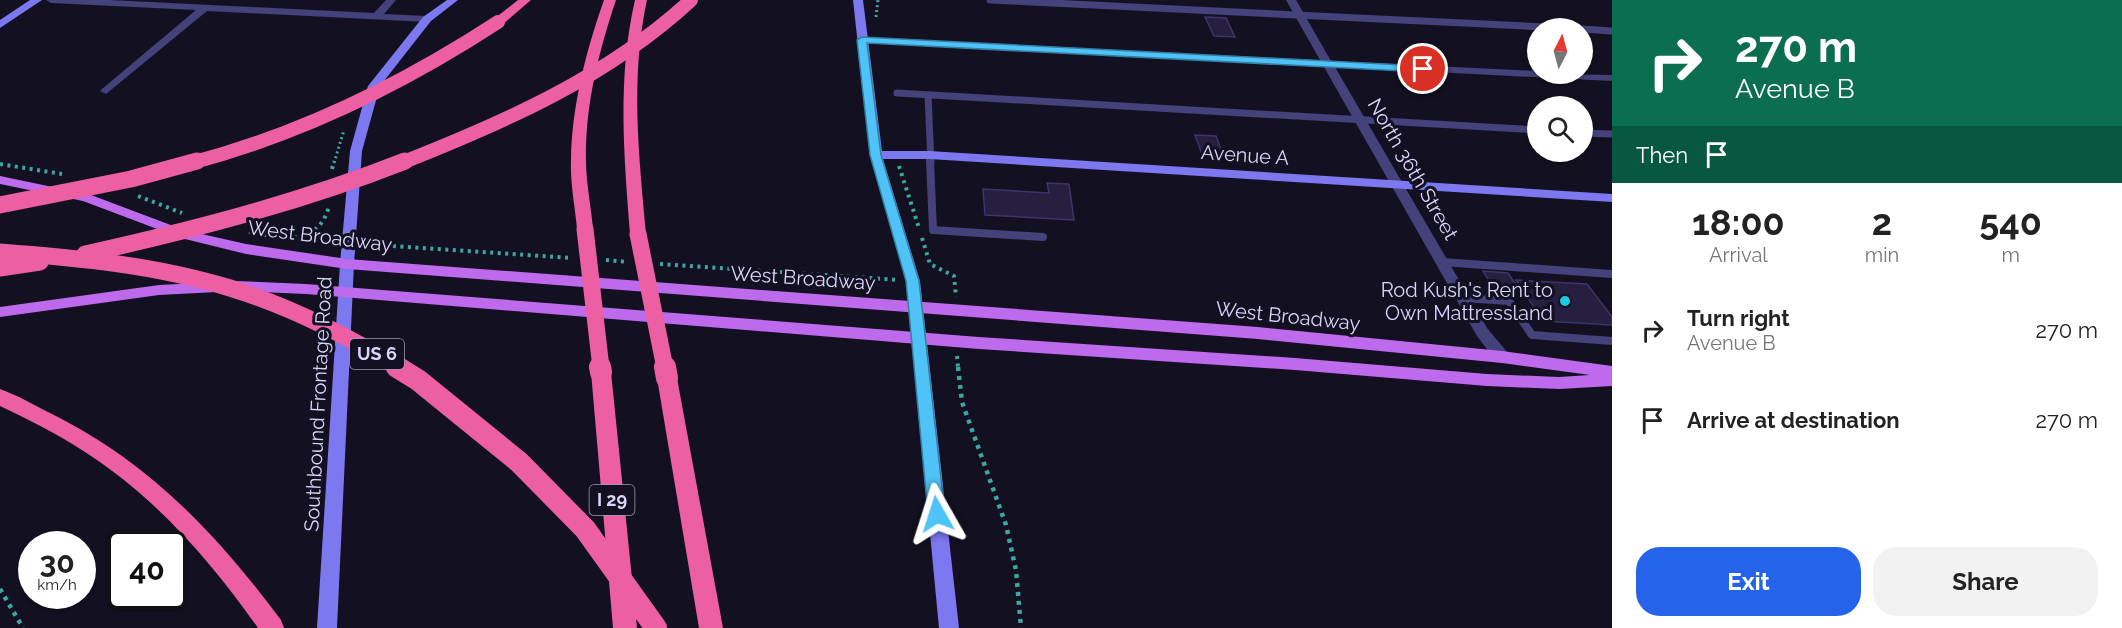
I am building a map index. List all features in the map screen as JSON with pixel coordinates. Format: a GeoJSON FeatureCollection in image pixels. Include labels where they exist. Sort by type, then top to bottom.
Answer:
{"type":"FeatureCollection","features":[{"type":"Feature","properties":{"kind":"highway"},"geometry":{"type":"LineString","coordinates":[[0,205],[121,181],[225,152],[321,118],[406,80],[462,47],[525,0]]}},
{"type":"Feature","properties":{"kind":"highway","name":"I 29"},"geometry":{"type":"LineString","coordinates":[[610,0],[598,32],[583,99],[578,160],[625,628]]}},
{"type":"Feature","properties":{"kind":"highway"},"geometry":{"type":"LineString","coordinates":[[641,0],[633,31],[628,104],[638,234],[668,378],[711,628]]}},
{"type":"Feature","properties":{"kind":"highway"},"geometry":{"type":"LineString","coordinates":[[0,268],[59,259],[166,237],[256,214],[377,173],[511,117],[578,84],[641,43],[691,0]]}},
{"type":"Feature","properties":{"kind":"highway","name":"US 6"},"geometry":{"type":"LineString","coordinates":[[0,252],[88,258],[157,270],[231,288],[296,314],[367,348],[418,380],[519,462],[585,529],[656,628]]}},
{"type":"Feature","properties":{"kind":"highway"},"geometry":{"type":"LineString","coordinates":[[0,397],[95,447],[133,476],[177,515],[221,560],[272,628]]}},
{"type":"Feature","properties":{"kind":"main road","name":"West Broadway"},"geometry":{"type":"LineString","coordinates":[[0,180],[86,198],[181,234],[246,249],[347,264],[1177,327],[1502,357],[1612,372]]}},
{"type":"Feature","properties":{"kind":"main road"},"geometry":{"type":"LineString","coordinates":[[0,312],[159,290],[236,286],[346,292],[917,338],[1295,364],[1487,380],[1559,383],[1612,380]]}},
{"type":"Feature","properties":{"kind":"street"},"geometry":{"type":"LineString","coordinates":[[0,25],[37,0]]}},
{"type":"Feature","properties":{"kind":"street"},"geometry":{"type":"LineString","coordinates":[[51,0],[427,20]]}},
{"type":"Feature","properties":{"kind":"street"},"geometry":{"type":"LineString","coordinates":[[377,16],[392,0]]}},
{"type":"Feature","properties":{"kind":"street","name":"Southbound Frontage Road"},"geometry":{"type":"LineString","coordinates":[[327,628],[347,264],[356,151],[374,87],[427,20],[453,0]]}},
{"type":"Feature","properties":{"kind":"street"},"geometry":{"type":"LineString","coordinates":[[858,0],[876,155],[913,281],[917,338],[949,628]]}},
{"type":"Feature","properties":{"kind":"street","name":"North 36th Street"},"geometry":{"type":"LineString","coordinates":[[1291,0],[1482,332],[1502,357]]}},
{"type":"Feature","properties":{"kind":"street"},"geometry":{"type":"LineString","coordinates":[[106,91],[206,8]]}},
{"type":"Feature","properties":{"kind":"street"},"geometry":{"type":"LineString","coordinates":[[862,40],[1612,78]]}},
{"type":"Feature","properties":{"kind":"street","name":"Avenue A"},"geometry":{"type":"LineString","coordinates":[[876,155],[929,155],[1612,198]]}},
{"type":"Feature","properties":{"kind":"lane"},"geometry":{"type":"LineString","coordinates":[[990,0],[1527,26]]}},
{"type":"Feature","properties":{"kind":"lane"},"geometry":{"type":"LineString","coordinates":[[1593,30],[1612,31]]}},
{"type":"Feature","properties":{"kind":"lane"},"geometry":{"type":"LineString","coordinates":[[897,93],[1527,129]]}},
{"type":"Feature","properties":{"kind":"lane"},"geometry":{"type":"LineString","coordinates":[[928,95],[933,230],[1042,237]]}},
{"type":"Feature","properties":{"kind":"lane"},"geometry":{"type":"LineString","coordinates":[[1593,133],[1612,134]]}},
{"type":"Feature","properties":{"kind":"lane"},"geometry":{"type":"LineString","coordinates":[[1442,262],[1610,276]]}},
{"type":"Feature","properties":{"kind":"lane"},"geometry":{"type":"LineString","coordinates":[[1463,298],[1509,301],[1532,335],[1612,341]]}},
{"type":"Feature","properties":{"kind":"path"},"geometry":{"type":"LineString","coordinates":[[0,164],[70,176]]}},
{"type":"Feature","properties":{"kind":"path"},"geometry":{"type":"LineString","coordinates":[[332,178],[333,166]]}},
{"type":"Feature","properties":{"kind":"path"},"geometry":{"type":"LineString","coordinates":[[131,193],[185,214]]}},
{"type":"Feature","properties":{"kind":"path"},"geometry":{"type":"LineString","coordinates":[[241,230],[291,239],[307,236],[319,228],[327,216],[329,201]]}},
{"type":"Feature","properties":{"kind":"path"},"geometry":{"type":"LineString","coordinates":[[0,589],[21,627]]}},
{"type":"Feature","properties":{"kind":"building"},"geometry":{"type":"Polygon","coordinates":[[[1205,17],[1226,18],[1235,37],[1214,36],[1205,17]]]}},
{"type":"Feature","properties":{"kind":"building"},"geometry":{"type":"Polygon","coordinates":[[[1195,135],[1216,136],[1223,155],[1202,154],[1195,135]]]}},
{"type":"Feature","properties":{"kind":"building"},"geometry":{"type":"Polygon","coordinates":[[[1047,183],[1069,184],[1074,220],[985,215],[983,189],[1049,193],[1047,183]]]}},
{"type":"Feature","properties":{"kind":"building"},"geometry":{"type":"Polygon","coordinates":[[[1483,271],[1508,273],[1520,291],[1494,289],[1483,271]]]}},
{"type":"Feature","properties":{"kind":"building","name":"Rod Kush's Rent to Own Mattressland"},"geometry":{"type":"Polygon","coordinates":[[[1516,280],[1587,284],[1612,317],[1612,325],[1543,321],[1516,280]]]}},
{"type":"Feature","properties":{"kind":"place","name":"Rod Kush's Rent to Own Mattressland"},"geometry":{"type":"Point","coordinates":[1565,301]}},
{"type":"Feature","properties":{"kind":"route"},"geometry":{"type":"LineString","coordinates":[[937,514],[917,338],[913,281],[876,155],[862,40],[1423,69]]}}]}
